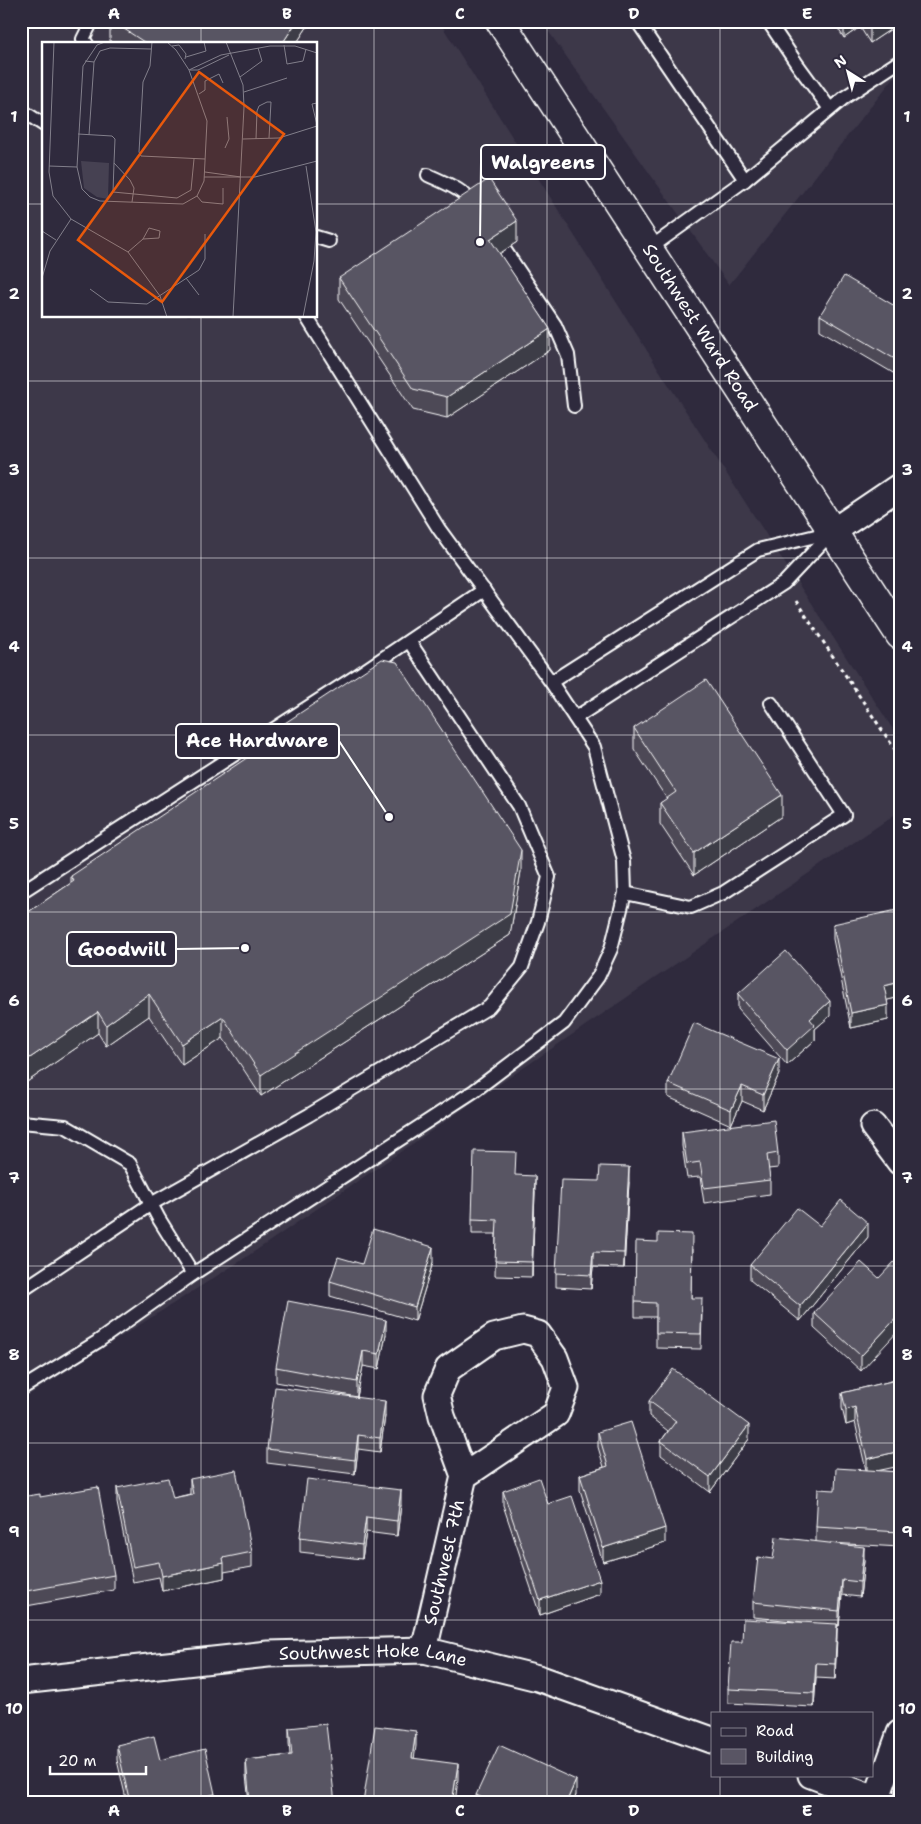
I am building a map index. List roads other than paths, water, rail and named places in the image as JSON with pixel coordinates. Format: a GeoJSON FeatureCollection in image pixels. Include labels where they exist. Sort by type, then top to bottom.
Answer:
{"type":"FeatureCollection","features":[{"type":"Feature","properties":{"kind":"main road","name":"Southwest Ward Road"},"geometry":{"type":"LineString","coordinates":[[500,21],[650,248],[900,635]]}},
{"type":"Feature","properties":{"kind":"street"},"geometry":{"type":"LineString","coordinates":[[832,532],[900,486]]}},
{"type":"Feature","properties":{"kind":"street"},"geometry":{"type":"LineString","coordinates":[[873,1126],[900,1162]]}},
{"type":"Feature","properties":{"kind":"street","name":"Southwest 7th"},"geometry":{"type":"LineString","coordinates":[[424,1650],[464,1476],[442,1416],[437,1396],[448,1368],[494,1337],[523,1330],[538,1334],[555,1358],[566,1388],[556,1414],[464,1476]]}},
{"type":"Feature","properties":{"kind":"street","name":"Southwest Hoke Lane"},"geometry":{"type":"LineString","coordinates":[[21,1681],[268,1654],[424,1650],[538,1678],[711,1740]]}},
{"type":"Feature","properties":{"kind":"street"},"geometry":{"type":"LineString","coordinates":[[814,1776],[880,1802],[900,1733]]}},
{"type":"Feature","properties":{"kind":"lane"},"geometry":{"type":"LineString","coordinates":[[85,42],[83,39],[92,21]]}},
{"type":"Feature","properties":{"kind":"lane"},"geometry":{"type":"LineString","coordinates":[[637,21],[745,180]]}},
{"type":"Feature","properties":{"kind":"lane"},"geometry":{"type":"LineString","coordinates":[[768,21],[830,109]]}},
{"type":"Feature","properties":{"kind":"lane"},"geometry":{"type":"LineString","coordinates":[[650,248],[745,180],[845,97],[900,61]]}},
{"type":"Feature","properties":{"kind":"lane"},"geometry":{"type":"LineString","coordinates":[[21,110],[42,124]]}},
{"type":"Feature","properties":{"kind":"lane"},"geometry":{"type":"LineString","coordinates":[[428,175],[450,185],[470,198],[481,214]]}},
{"type":"Feature","properties":{"kind":"lane"},"geometry":{"type":"LineString","coordinates":[[491,230],[555,325],[568,355],[574,406]]}},
{"type":"Feature","properties":{"kind":"lane"},"geometry":{"type":"LineString","coordinates":[[318,238],[329,241]]}},
{"type":"Feature","properties":{"kind":"lane"},"geometry":{"type":"LineString","coordinates":[[21,1389],[97,1342],[193,1274],[474,1091],[564,1023],[598,977],[611,949],[624,893],[624,861],[594,747],[551,682],[439,529],[307,318]]}},
{"type":"Feature","properties":{"kind":"lane"},"geometry":{"type":"LineString","coordinates":[[575,718],[784,583],[832,532]]}},
{"type":"Feature","properties":{"kind":"lane"},"geometry":{"type":"LineString","coordinates":[[551,682],[758,550],[832,532]]}},
{"type":"Feature","properties":{"kind":"lane"},"geometry":{"type":"LineString","coordinates":[[21,892],[409,641],[484,590]]}},
{"type":"Feature","properties":{"kind":"lane"},"geometry":{"type":"LineString","coordinates":[[21,1291],[151,1204],[309,1114],[489,1007],[522,967],[538,922],[549,877],[519,806],[409,641]]}},
{"type":"Feature","properties":{"kind":"lane"},"geometry":{"type":"LineString","coordinates":[[624,893],[691,907],[723,893],[844,815],[771,703]]}},
{"type":"Feature","properties":{"kind":"lane"},"geometry":{"type":"LineString","coordinates":[[21,1122],[64,1126],[130,1164],[151,1204],[193,1274]]}},
{"type":"Feature","properties":{"kind":"place","name":"Walgreens"},"geometry":{"type":"Point","coordinates":[480,242]}},
{"type":"Feature","properties":{"kind":"place","name":"Ace Hardware"},"geometry":{"type":"Point","coordinates":[389,817]}},
{"type":"Feature","properties":{"kind":"place","name":"Goodwill"},"geometry":{"type":"Point","coordinates":[245,948]}}]}
